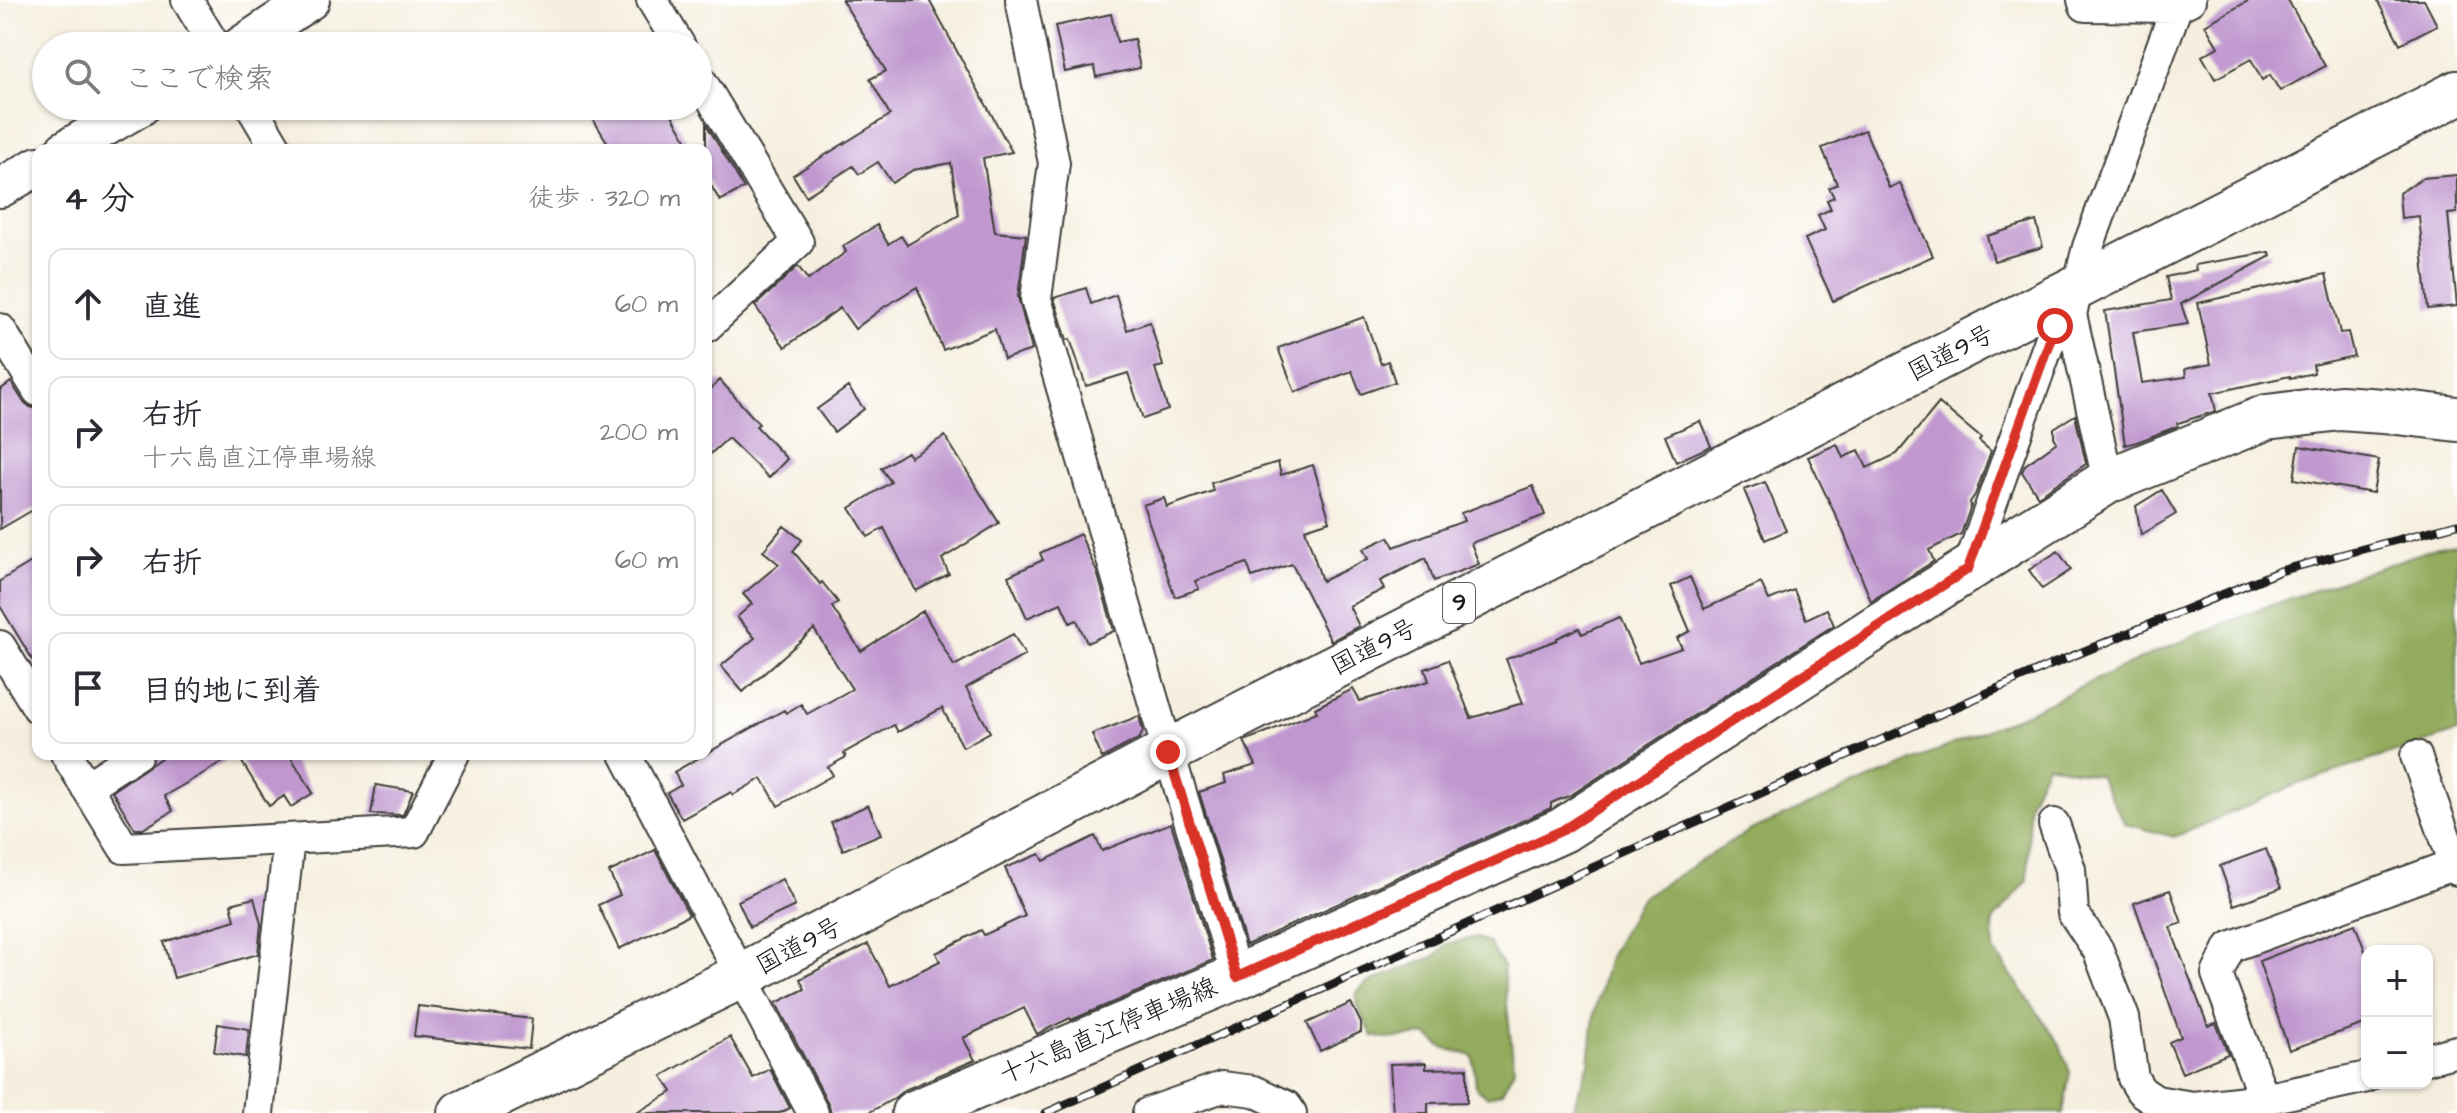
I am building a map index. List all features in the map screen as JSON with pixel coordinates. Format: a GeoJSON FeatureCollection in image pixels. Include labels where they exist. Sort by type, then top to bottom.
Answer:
{"type":"FeatureCollection","features":[{"type":"Feature","properties":{"kind":"main road","name":"国道9号"},"geometry":{"type":"LineString","coordinates":[[461,1113],[741,976],[1168,752],[2073,302],[2457,93]]}},
{"type":"Feature","properties":{"kind":"main road","name":"十六島直江停車場線"},"geometry":{"type":"LineString","coordinates":[[914,1113],[1237,977],[1563,830],[2108,481],[2267,417],[2340,408],[2457,419]]}},
{"type":"Feature","properties":{"kind":"street"},"geometry":{"type":"LineString","coordinates":[[187,0],[206,32]]}},
{"type":"Feature","properties":{"kind":"street"},"geometry":{"type":"LineString","coordinates":[[262,32],[310,0]]}},
{"type":"Feature","properties":{"kind":"street"},"geometry":{"type":"LineString","coordinates":[[652,0],[671,32]]}},
{"type":"Feature","properties":{"kind":"street"},"geometry":{"type":"LineString","coordinates":[[1021,0],[1054,163],[1036,299],[1237,977]]}},
{"type":"Feature","properties":{"kind":"street"},"geometry":{"type":"LineString","coordinates":[[1968,569],[2055,326],[2073,302],[2088,247],[2182,2],[2085,6],[2083,0]]}},
{"type":"Feature","properties":{"kind":"street"},"geometry":{"type":"LineString","coordinates":[[712,99],[798,242],[712,321]]}},
{"type":"Feature","properties":{"kind":"street"},"geometry":{"type":"LineString","coordinates":[[75,144],[117,120]]}},
{"type":"Feature","properties":{"kind":"street"},"geometry":{"type":"LineString","coordinates":[[259,120],[273,144]]}},
{"type":"Feature","properties":{"kind":"street"},"geometry":{"type":"LineString","coordinates":[[0,188],[32,169]]}},
{"type":"Feature","properties":{"kind":"street"},"geometry":{"type":"LineString","coordinates":[[2073,302],[2108,481]]}},
{"type":"Feature","properties":{"kind":"street"},"geometry":{"type":"LineString","coordinates":[[0,329],[32,381]]}},
{"type":"Feature","properties":{"kind":"street"},"geometry":{"type":"LineString","coordinates":[[0,646],[32,698]]}},
{"type":"Feature","properties":{"kind":"street"},"geometry":{"type":"LineString","coordinates":[[2264,1099],[2217,974],[2230,947],[2456,867],[2416,756]]}},
{"type":"Feature","properties":{"kind":"street"},"geometry":{"type":"LineString","coordinates":[[70,760],[124,848],[414,832],[451,760]]}},
{"type":"Feature","properties":{"kind":"street"},"geometry":{"type":"LineString","coordinates":[[86,787],[128,760]]}},
{"type":"Feature","properties":{"kind":"street"},"geometry":{"type":"LineString","coordinates":[[628,760],[813,1113]]}},
{"type":"Feature","properties":{"kind":"street"},"geometry":{"type":"LineString","coordinates":[[2054,824],[2070,869],[2073,913],[2102,960],[2124,1018],[2133,1078],[2141,1091],[2156,1101],[2193,1107],[2264,1099],[2361,1078]]}},
{"type":"Feature","properties":{"kind":"street"},"geometry":{"type":"LineString","coordinates":[[258,1113],[289,839]]}},
{"type":"Feature","properties":{"kind":"street"},"geometry":{"type":"LineString","coordinates":[[2433,1057],[2457,1051]]}},
{"type":"Feature","properties":{"kind":"street"},"geometry":{"type":"LineString","coordinates":[[1148,1113],[1222,1087],[1254,1091],[1286,1106],[1291,1113]]}},
{"type":"Feature","properties":{"kind":"green space"},"geometry":{"type":"Polygon","coordinates":[[[2457,545],[2457,732],[2298,784],[2174,837],[2125,824],[2099,776],[2047,764],[2029,803],[2028,880],[1993,921],[1994,950],[2059,1043],[2070,1072],[2063,1113],[1571,1113],[1589,1063],[1594,1014],[1609,957],[1641,898],[1751,830],[2026,713],[2147,656],[2257,610],[2438,547],[2457,545]]]}},
{"type":"Feature","properties":{"kind":"green space"},"geometry":{"type":"Polygon","coordinates":[[[1476,937],[1490,944],[1503,967],[1514,1069],[1502,1092],[1488,1097],[1476,1088],[1473,1056],[1443,1048],[1427,1035],[1387,1039],[1373,1036],[1356,1004],[1357,993],[1367,983],[1435,956],[1447,944],[1476,937]]]}},
{"type":"Feature","properties":{"kind":"building"},"geometry":{"type":"Polygon","coordinates":[[[842,0],[929,0],[1012,152],[983,158],[995,232],[1026,235],[1018,297],[1032,350],[1004,359],[995,329],[943,350],[917,287],[855,329],[840,308],[785,347],[755,306],[798,266],[808,280],[846,252],[843,246],[877,225],[888,244],[901,236],[907,245],[959,215],[951,163],[913,170],[892,183],[878,162],[859,174],[853,166],[806,196],[793,175],[890,115],[870,79],[886,71],[842,0]]]}},
{"type":"Feature","properties":{"kind":"building"},"geometry":{"type":"Polygon","coordinates":[[[2250,0],[2288,0],[2325,66],[2280,91],[2270,75],[2262,80],[2251,59],[2215,79],[2202,56],[2218,47],[2205,25],[2250,0]]]}},
{"type":"Feature","properties":{"kind":"building"},"geometry":{"type":"Polygon","coordinates":[[[2377,0],[2424,0],[2437,25],[2400,44],[2377,0]]]}},
{"type":"Feature","properties":{"kind":"building"},"geometry":{"type":"Polygon","coordinates":[[[1111,14],[1117,42],[1134,39],[1140,68],[1096,77],[1094,66],[1065,72],[1055,26],[1111,14]]]}},
{"type":"Feature","properties":{"kind":"building"},"geometry":{"type":"Polygon","coordinates":[[[594,120],[675,120],[689,144],[608,144],[594,120]]]}},
{"type":"Feature","properties":{"kind":"building"},"geometry":{"type":"Polygon","coordinates":[[[706,124],[744,188],[720,201],[712,187],[712,144],[706,144],[706,124]]]}},
{"type":"Feature","properties":{"kind":"building"},"geometry":{"type":"Polygon","coordinates":[[[1865,130],[1889,188],[1900,183],[1933,256],[1833,301],[1805,239],[1825,230],[1818,215],[1831,209],[1827,200],[1834,197],[1829,188],[1837,184],[1822,148],[1865,130]]]}},
{"type":"Feature","properties":{"kind":"building"},"geometry":{"type":"Polygon","coordinates":[[[2457,175],[2457,213],[2448,214],[2457,306],[2428,309],[2419,216],[2401,218],[2399,193],[2422,178],[2457,175]]]}},
{"type":"Feature","properties":{"kind":"building"},"geometry":{"type":"Polygon","coordinates":[[[2036,221],[2043,247],[1994,261],[1987,236],[2036,221]]]}},
{"type":"Feature","properties":{"kind":"building"},"geometry":{"type":"Polygon","coordinates":[[[2270,252],[2271,256],[2181,304],[2188,324],[2133,332],[2142,383],[2186,377],[2185,369],[2211,364],[2198,303],[2326,274],[2340,333],[2348,332],[2354,356],[2313,365],[2314,373],[2212,393],[2216,411],[2125,445],[2105,311],[2171,300],[2166,277],[2196,270],[2195,265],[2270,252]]]}},
{"type":"Feature","properties":{"kind":"building"},"geometry":{"type":"Polygon","coordinates":[[[1086,288],[1091,304],[1116,295],[1127,330],[1150,322],[1163,366],[1155,368],[1168,410],[1143,419],[1128,373],[1086,386],[1054,298],[1086,288]]]}},
{"type":"Feature","properties":{"kind":"building"},"geometry":{"type":"Polygon","coordinates":[[[1364,317],[1381,364],[1388,361],[1395,382],[1361,394],[1352,371],[1295,392],[1278,348],[1364,317]]]}},
{"type":"Feature","properties":{"kind":"building"},"geometry":{"type":"Polygon","coordinates":[[[720,380],[787,459],[769,478],[728,438],[712,453],[712,387],[720,380]]]}},
{"type":"Feature","properties":{"kind":"building"},"geometry":{"type":"Polygon","coordinates":[[[11,382],[23,401],[32,408],[32,510],[0,529],[0,390],[11,382]]]}},
{"type":"Feature","properties":{"kind":"building"},"geometry":{"type":"Polygon","coordinates":[[[848,387],[864,409],[834,432],[817,409],[848,387]]]}},
{"type":"Feature","properties":{"kind":"building"},"geometry":{"type":"Polygon","coordinates":[[[1939,403],[1981,438],[1979,441],[1991,451],[1970,502],[1961,534],[1929,550],[1934,561],[1871,601],[1843,531],[1808,457],[1837,444],[1843,458],[1859,450],[1867,468],[1897,454],[1939,403]]]}},
{"type":"Feature","properties":{"kind":"building"},"geometry":{"type":"Polygon","coordinates":[[[2075,415],[2086,464],[2038,496],[2022,472],[2025,465],[2057,442],[2054,428],[2075,415]]]}},
{"type":"Feature","properties":{"kind":"building"},"geometry":{"type":"Polygon","coordinates":[[[1700,421],[1711,446],[1676,462],[1665,436],[1700,421]]]}},
{"type":"Feature","properties":{"kind":"building"},"geometry":{"type":"Polygon","coordinates":[[[945,436],[999,523],[942,559],[949,574],[916,591],[884,528],[868,537],[850,508],[891,482],[881,468],[907,452],[910,457],[945,436]]]}},
{"type":"Feature","properties":{"kind":"building"},"geometry":{"type":"Polygon","coordinates":[[[2299,446],[2379,460],[2373,493],[2294,479],[2299,446]]]}},
{"type":"Feature","properties":{"kind":"building"},"geometry":{"type":"Polygon","coordinates":[[[1278,462],[1281,475],[1313,465],[1330,521],[1305,529],[1322,581],[1368,559],[1363,549],[1389,537],[1394,547],[1464,521],[1461,513],[1533,486],[1545,515],[1471,543],[1479,564],[1434,581],[1426,558],[1380,581],[1384,589],[1349,606],[1359,626],[1331,641],[1292,564],[1252,577],[1247,563],[1195,581],[1199,589],[1175,597],[1143,505],[1164,498],[1167,507],[1213,491],[1211,483],[1278,462]]]}},
{"type":"Feature","properties":{"kind":"building"},"geometry":{"type":"Polygon","coordinates":[[[1765,482],[1786,531],[1765,540],[1744,490],[1765,482]]]}},
{"type":"Feature","properties":{"kind":"building"},"geometry":{"type":"Polygon","coordinates":[[[2162,490],[2176,514],[2141,535],[2136,506],[2162,490]]]}},
{"type":"Feature","properties":{"kind":"building"},"geometry":{"type":"Polygon","coordinates":[[[784,526],[802,540],[793,551],[838,602],[832,607],[861,651],[923,611],[954,666],[1013,634],[1025,655],[966,688],[990,732],[963,747],[942,708],[898,732],[894,725],[844,753],[846,757],[828,767],[833,775],[778,806],[762,778],[682,819],[667,793],[681,785],[674,772],[695,760],[712,760],[712,751],[784,710],[786,713],[801,704],[807,714],[852,689],[814,629],[743,692],[721,666],[755,638],[737,617],[752,604],[743,594],[779,564],[763,551],[784,526]]]}},
{"type":"Feature","properties":{"kind":"building"},"geometry":{"type":"Polygon","coordinates":[[[1080,534],[1097,572],[1114,631],[1087,643],[1077,620],[1070,623],[1061,603],[1027,618],[1008,576],[1043,560],[1040,553],[1080,534]]]}},
{"type":"Feature","properties":{"kind":"building"},"geometry":{"type":"Polygon","coordinates":[[[2058,551],[2071,570],[2042,589],[2029,570],[2058,551]]]}},
{"type":"Feature","properties":{"kind":"building"},"geometry":{"type":"Polygon","coordinates":[[[32,562],[32,659],[0,606],[0,581],[32,562]]]}},
{"type":"Feature","properties":{"kind":"building"},"geometry":{"type":"Polygon","coordinates":[[[1690,577],[1704,609],[1761,583],[1769,600],[1794,590],[1806,619],[1827,609],[1834,625],[1571,795],[1551,803],[1551,808],[1246,945],[1199,792],[1226,783],[1224,775],[1256,765],[1244,741],[1317,712],[1315,708],[1353,689],[1360,701],[1429,681],[1425,669],[1448,660],[1471,718],[1523,703],[1506,659],[1557,640],[1579,628],[1582,634],[1619,618],[1639,663],[1682,648],[1677,638],[1690,631],[1671,586],[1690,577]]]}},
{"type":"Feature","properties":{"kind":"building"},"geometry":{"type":"Polygon","coordinates":[[[1139,716],[1143,731],[1140,738],[1102,758],[1092,734],[1139,716]]]}},
{"type":"Feature","properties":{"kind":"building"},"geometry":{"type":"Polygon","coordinates":[[[158,760],[227,760],[164,796],[173,811],[143,829],[135,829],[112,791],[158,760]]]}},
{"type":"Feature","properties":{"kind":"building"},"geometry":{"type":"Polygon","coordinates":[[[241,760],[293,760],[313,793],[291,807],[284,796],[269,806],[241,760]]]}},
{"type":"Feature","properties":{"kind":"building"},"geometry":{"type":"Polygon","coordinates":[[[376,785],[413,791],[403,815],[371,814],[376,785]]]}},
{"type":"Feature","properties":{"kind":"building"},"geometry":{"type":"Polygon","coordinates":[[[868,805],[881,834],[843,850],[831,822],[868,805]]]}},
{"type":"Feature","properties":{"kind":"building"},"geometry":{"type":"Polygon","coordinates":[[[1171,823],[1213,960],[1037,1034],[1024,1008],[963,1038],[975,1060],[904,1090],[868,1113],[831,1113],[776,1003],[805,989],[800,979],[868,944],[890,986],[940,961],[936,953],[981,930],[984,935],[1025,916],[1005,868],[1040,854],[1044,861],[1095,836],[1102,851],[1171,823]]]}},
{"type":"Feature","properties":{"kind":"building"},"geometry":{"type":"Polygon","coordinates":[[[2266,849],[2281,888],[2234,905],[2220,866],[2266,849]]]}},
{"type":"Feature","properties":{"kind":"building"},"geometry":{"type":"Polygon","coordinates":[[[655,850],[689,915],[619,949],[598,905],[620,895],[609,872],[655,850]]]}},
{"type":"Feature","properties":{"kind":"building"},"geometry":{"type":"Polygon","coordinates":[[[782,879],[795,906],[750,927],[738,901],[782,879]]]}},
{"type":"Feature","properties":{"kind":"building"},"geometry":{"type":"Polygon","coordinates":[[[2170,890],[2182,923],[2170,927],[2208,1026],[2216,1023],[2228,1054],[2182,1073],[2169,1042],[2181,1037],[2134,903],[2170,890]]]}},
{"type":"Feature","properties":{"kind":"building"},"geometry":{"type":"Polygon","coordinates":[[[254,898],[261,924],[258,954],[174,978],[164,942],[235,920],[231,904],[254,898]]]}},
{"type":"Feature","properties":{"kind":"building"},"geometry":{"type":"Polygon","coordinates":[[[2355,924],[2363,945],[2361,1025],[2289,1050],[2259,961],[2355,924]]]}},
{"type":"Feature","properties":{"kind":"building"},"geometry":{"type":"Polygon","coordinates":[[[1351,1003],[1361,1023],[1361,1032],[1320,1051],[1307,1023],[1351,1003]]]}},
{"type":"Feature","properties":{"kind":"building"},"geometry":{"type":"Polygon","coordinates":[[[418,1006],[532,1019],[529,1049],[414,1036],[418,1006]]]}},
{"type":"Feature","properties":{"kind":"building"},"geometry":{"type":"Polygon","coordinates":[[[218,1024],[249,1029],[246,1057],[214,1052],[218,1024]]]}},
{"type":"Feature","properties":{"kind":"building"},"geometry":{"type":"Polygon","coordinates":[[[730,1037],[753,1078],[770,1069],[790,1108],[780,1113],[636,1113],[672,1092],[662,1076],[730,1037]]]}},
{"type":"Feature","properties":{"kind":"building"},"geometry":{"type":"Polygon","coordinates":[[[1426,1063],[1426,1069],[1467,1068],[1467,1102],[1428,1103],[1428,1113],[1393,1113],[1390,1064],[1426,1063]]]}},
{"type":"Feature","properties":{"kind":"railway"},"geometry":{"type":"LineString","coordinates":[[1046,1113],[2053,664],[2280,571],[2457,524]]}},
{"type":"Feature","properties":{"kind":"route"},"geometry":{"type":"LineString","coordinates":[[1168,752],[1237,977],[1563,830],[1968,569],[2055,326]]}}]}
